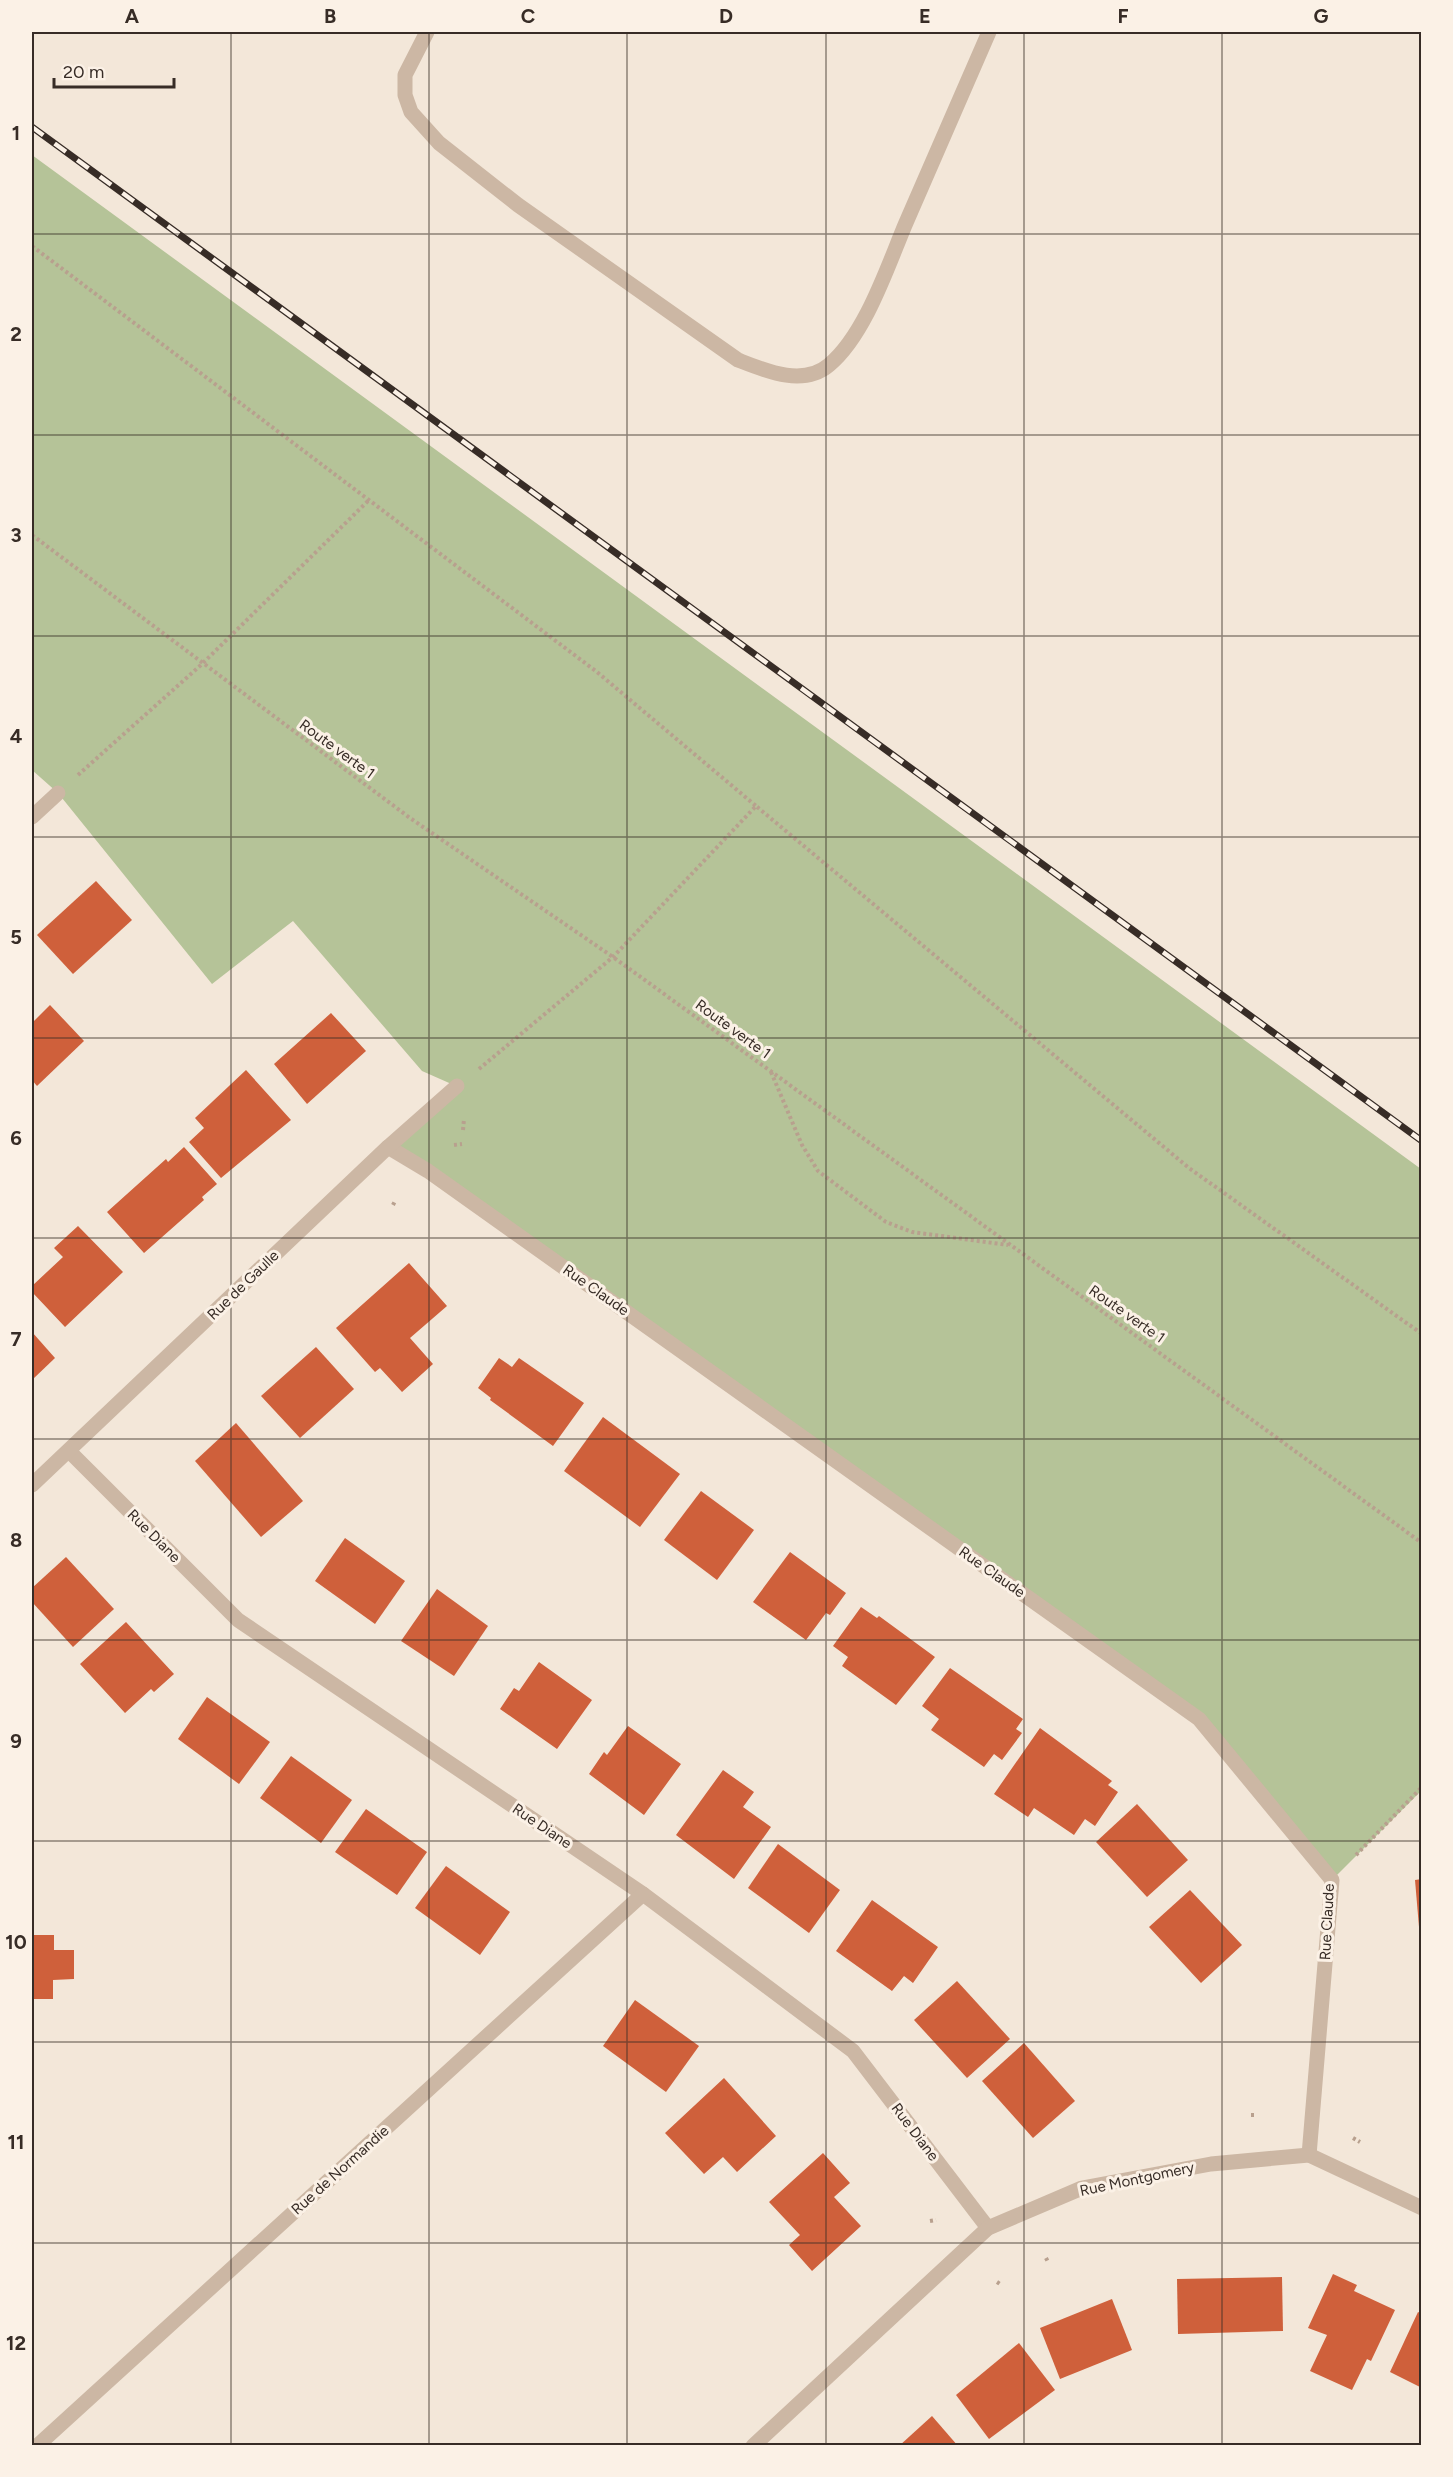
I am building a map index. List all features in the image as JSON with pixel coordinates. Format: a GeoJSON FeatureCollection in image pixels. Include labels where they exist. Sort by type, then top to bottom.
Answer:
{"type":"FeatureCollection","features":[{"type":"Feature","properties":{"kind":"street"},"geometry":{"type":"LineString","coordinates":[[427,32],[405,75],[405,95],[411,112],[439,143],[519,205],[738,360],[776,375],[804,375],[829,366],[854,335],[880,283],[989,32]]}},
{"type":"Feature","properties":{"kind":"street"},"geometry":{"type":"LineString","coordinates":[[32,817],[58,793]]}},
{"type":"Feature","properties":{"kind":"street","name":"Rue de Gaulle"},"geometry":{"type":"LineString","coordinates":[[32,1485],[388,1147],[457,1086]]}},
{"type":"Feature","properties":{"kind":"street","name":"Rue Claude"},"geometry":{"type":"LineString","coordinates":[[388,1147],[428,1171],[1198,1719],[1332,1880],[1309,2155]]}},
{"type":"Feature","properties":{"kind":"street","name":"Rue Diane"},"geometry":{"type":"LineString","coordinates":[[69,1451],[238,1620],[643,1894],[853,2050],[988,2228]]}},
{"type":"Feature","properties":{"kind":"street","name":"Rue de Normandie"},"geometry":{"type":"LineString","coordinates":[[37,2445],[643,1894]]}},
{"type":"Feature","properties":{"kind":"street"},"geometry":{"type":"LineString","coordinates":[[1309,2155],[1422,2208]]}},
{"type":"Feature","properties":{"kind":"street","name":"Rue Montgomery"},"geometry":{"type":"LineString","coordinates":[[753,2445],[988,2228],[1082,2188],[1211,2164],[1309,2155]]}},
{"type":"Feature","properties":{"kind":"path"},"geometry":{"type":"LineString","coordinates":[[32,246],[597,672],[1189,1168],[1422,1334]]}},
{"type":"Feature","properties":{"kind":"path"},"geometry":{"type":"LineString","coordinates":[[58,793],[202,664],[369,500]]}},
{"type":"Feature","properties":{"kind":"path","name":"Route verte 1"},"geometry":{"type":"LineString","coordinates":[[32,535],[410,818],[613,957],[1422,1543]]}},
{"type":"Feature","properties":{"kind":"path"},"geometry":{"type":"LineString","coordinates":[[457,1086],[613,957],[756,806]]}},
{"type":"Feature","properties":{"kind":"path"},"geometry":{"type":"LineString","coordinates":[[771,1071],[802,1144],[818,1170],[886,1222],[912,1232],[1009,1245]]}},
{"type":"Feature","properties":{"kind":"path"},"geometry":{"type":"LineString","coordinates":[[454,1145],[462,1144]]}},
{"type":"Feature","properties":{"kind":"path"},"geometry":{"type":"LineString","coordinates":[[1356,1855],[1422,1787]]}},
{"type":"Feature","properties":{"kind":"path"},"geometry":{"type":"LineString","coordinates":[[1251,2115],[1257,2115]]}},
{"type":"Feature","properties":{"kind":"path"},"geometry":{"type":"LineString","coordinates":[[1353,2138],[1360,2142]]}},
{"type":"Feature","properties":{"kind":"green space"},"geometry":{"type":"Polygon","coordinates":[[[32,155],[1421,1169],[1421,1791],[1332,1880],[1198,1719],[388,1147],[456,1086],[422,1071],[293,921],[212,984],[58,793],[32,770],[32,155]]]}},
{"type":"Feature","properties":{"kind":"building"},"geometry":{"type":"Polygon","coordinates":[[[96,881],[132,920],[73,974],[37,935],[96,881]]]}},
{"type":"Feature","properties":{"kind":"building"},"geometry":{"type":"Polygon","coordinates":[[[50,1005],[84,1041],[37,1086],[32,1080],[32,1023],[50,1005]]]}},
{"type":"Feature","properties":{"kind":"building"},"geometry":{"type":"Polygon","coordinates":[[[331,1013],[366,1051],[307,1104],[274,1064],[331,1013]]]}},
{"type":"Feature","properties":{"kind":"building"},"geometry":{"type":"Polygon","coordinates":[[[246,1070],[291,1120],[221,1178],[189,1142],[204,1128],[195,1118],[246,1070]]]}},
{"type":"Feature","properties":{"kind":"building"},"geometry":{"type":"Polygon","coordinates":[[[184,1147],[217,1184],[202,1197],[204,1200],[144,1253],[107,1212],[166,1159],[168,1162],[184,1147]]]}},
{"type":"Feature","properties":{"kind":"building"},"geometry":{"type":"Polygon","coordinates":[[[78,1226],[123,1272],[65,1327],[32,1292],[32,1286],[63,1257],[54,1248],[78,1226]]]}},
{"type":"Feature","properties":{"kind":"building"},"geometry":{"type":"Polygon","coordinates":[[[409,1263],[447,1306],[410,1338],[433,1364],[402,1392],[380,1368],[375,1372],[336,1328],[409,1263]]]}},
{"type":"Feature","properties":{"kind":"building"},"geometry":{"type":"Polygon","coordinates":[[[32,1332],[55,1358],[32,1380],[32,1332]]]}},
{"type":"Feature","properties":{"kind":"building"},"geometry":{"type":"Polygon","coordinates":[[[316,1347],[354,1389],[300,1438],[261,1396],[316,1347]]]}},
{"type":"Feature","properties":{"kind":"building"},"geometry":{"type":"Polygon","coordinates":[[[499,1358],[512,1367],[519,1358],[584,1403],[553,1446],[490,1400],[491,1398],[478,1388],[499,1358]]]}},
{"type":"Feature","properties":{"kind":"building"},"geometry":{"type":"Polygon","coordinates":[[[603,1417],[680,1474],[640,1527],[564,1471],[603,1417]]]}},
{"type":"Feature","properties":{"kind":"building"},"geometry":{"type":"Polygon","coordinates":[[[236,1423],[303,1501],[261,1537],[195,1461],[236,1423]]]}},
{"type":"Feature","properties":{"kind":"building"},"geometry":{"type":"Polygon","coordinates":[[[701,1491],[754,1530],[717,1580],[664,1540],[701,1491]]]}},
{"type":"Feature","properties":{"kind":"building"},"geometry":{"type":"Polygon","coordinates":[[[345,1538],[405,1581],[375,1624],[315,1581],[345,1538]]]}},
{"type":"Feature","properties":{"kind":"building"},"geometry":{"type":"Polygon","coordinates":[[[790,1552],[846,1593],[830,1615],[826,1613],[806,1640],[753,1602],[790,1552]]]}},
{"type":"Feature","properties":{"kind":"building"},"geometry":{"type":"Polygon","coordinates":[[[66,1557],[114,1609],[73,1647],[32,1602],[32,1588],[66,1557]]]}},
{"type":"Feature","properties":{"kind":"building"},"geometry":{"type":"Polygon","coordinates":[[[437,1589],[488,1626],[454,1676],[401,1641],[437,1589]]]}},
{"type":"Feature","properties":{"kind":"building"},"geometry":{"type":"Polygon","coordinates":[[[861,1607],[877,1618],[879,1616],[935,1657],[896,1705],[842,1666],[848,1657],[833,1646],[861,1607]]]}},
{"type":"Feature","properties":{"kind":"building"},"geometry":{"type":"Polygon","coordinates":[[[126,1622],[174,1674],[154,1692],[151,1689],[125,1713],[80,1664],[126,1622]]]}},
{"type":"Feature","properties":{"kind":"building"},"geometry":{"type":"Polygon","coordinates":[[[539,1662],[592,1700],[557,1749],[500,1709],[514,1688],[519,1691],[539,1662]]]}},
{"type":"Feature","properties":{"kind":"building"},"geometry":{"type":"Polygon","coordinates":[[[950,1668],[1023,1719],[1016,1729],[1022,1733],[1002,1760],[994,1754],[984,1767],[931,1730],[939,1719],[922,1706],[950,1668]]]}},
{"type":"Feature","properties":{"kind":"building"},"geometry":{"type":"Polygon","coordinates":[[[207,1697],[270,1742],[239,1784],[178,1739],[207,1697]]]}},
{"type":"Feature","properties":{"kind":"building"},"geometry":{"type":"Polygon","coordinates":[[[628,1726],[681,1764],[644,1815],[589,1774],[604,1752],[607,1755],[628,1726]]]}},
{"type":"Feature","properties":{"kind":"building"},"geometry":{"type":"Polygon","coordinates":[[[1040,1728],[1112,1781],[1108,1785],[1118,1792],[1095,1826],[1085,1819],[1074,1835],[1034,1808],[1028,1817],[994,1794],[1040,1728]]]}},
{"type":"Feature","properties":{"kind":"building"},"geometry":{"type":"Polygon","coordinates":[[[291,1756],[352,1800],[321,1843],[260,1798],[291,1756]]]}},
{"type":"Feature","properties":{"kind":"building"},"geometry":{"type":"Polygon","coordinates":[[[723,1770],[754,1792],[743,1807],[771,1827],[734,1879],[676,1835],[723,1770]]]}},
{"type":"Feature","properties":{"kind":"building"},"geometry":{"type":"Polygon","coordinates":[[[1137,1804],[1188,1860],[1147,1897],[1096,1842],[1137,1804]]]}},
{"type":"Feature","properties":{"kind":"building"},"geometry":{"type":"Polygon","coordinates":[[[366,1809],[427,1852],[397,1895],[335,1852],[366,1809]]]}},
{"type":"Feature","properties":{"kind":"building"},"geometry":{"type":"Polygon","coordinates":[[[778,1844],[840,1890],[809,1933],[748,1888],[778,1844]]]}},
{"type":"Feature","properties":{"kind":"building"},"geometry":{"type":"Polygon","coordinates":[[[446,1866],[510,1912],[480,1955],[415,1908],[446,1866]]]}},
{"type":"Feature","properties":{"kind":"building"},"geometry":{"type":"Polygon","coordinates":[[[1422,1879],[1422,1927],[1419,1927],[1415,1880],[1422,1879]]]}},
{"type":"Feature","properties":{"kind":"building"},"geometry":{"type":"Polygon","coordinates":[[[1190,1890],[1242,1945],[1201,1983],[1149,1927],[1190,1890]]]}},
{"type":"Feature","properties":{"kind":"building"},"geometry":{"type":"Polygon","coordinates":[[[872,1900],[938,1947],[913,1983],[904,1976],[892,1991],[836,1951],[872,1900]]]}},
{"type":"Feature","properties":{"kind":"building"},"geometry":{"type":"Polygon","coordinates":[[[32,1935],[54,1935],[54,1950],[74,1950],[74,1979],[53,1980],[53,1999],[32,1999],[32,1935]]]}},
{"type":"Feature","properties":{"kind":"building"},"geometry":{"type":"Polygon","coordinates":[[[957,1981],[1010,2039],[967,2078],[914,2020],[957,1981]]]}},
{"type":"Feature","properties":{"kind":"building"},"geometry":{"type":"Polygon","coordinates":[[[635,2000],[699,2046],[666,2092],[603,2046],[635,2000]]]}},
{"type":"Feature","properties":{"kind":"building"},"geometry":{"type":"Polygon","coordinates":[[[1024,2043],[1075,2101],[1033,2138],[982,2081],[1024,2043]]]}},
{"type":"Feature","properties":{"kind":"building"},"geometry":{"type":"Polygon","coordinates":[[[724,2078],[776,2136],[737,2172],[723,2157],[704,2174],[665,2133],[724,2078]]]}},
{"type":"Feature","properties":{"kind":"building"},"geometry":{"type":"Polygon","coordinates":[[[823,2153],[850,2183],[834,2197],[861,2226],[812,2271],[789,2245],[800,2235],[769,2202],[823,2153]]]}},
{"type":"Feature","properties":{"kind":"building"},"geometry":{"type":"Polygon","coordinates":[[[1333,2274],[1357,2285],[1354,2291],[1395,2310],[1371,2361],[1367,2359],[1352,2390],[1310,2371],[1327,2335],[1308,2328],[1333,2274]]]}},
{"type":"Feature","properties":{"kind":"building"},"geometry":{"type":"Polygon","coordinates":[[[1282,2277],[1283,2331],[1178,2334],[1177,2279],[1282,2277]]]}},
{"type":"Feature","properties":{"kind":"building"},"geometry":{"type":"Polygon","coordinates":[[[1112,2299],[1132,2350],[1060,2379],[1040,2328],[1112,2299]]]}},
{"type":"Feature","properties":{"kind":"building"},"geometry":{"type":"Polygon","coordinates":[[[1418,2312],[1422,2314],[1422,2388],[1390,2372],[1418,2312]]]}},
{"type":"Feature","properties":{"kind":"building"},"geometry":{"type":"Polygon","coordinates":[[[1019,2343],[1055,2390],[989,2439],[956,2395],[1019,2343]]]}},
{"type":"Feature","properties":{"kind":"building"},"geometry":{"type":"Polygon","coordinates":[[[932,2416],[958,2446],[899,2446],[932,2416]]]}},
{"type":"Feature","properties":{"kind":"railway"},"geometry":{"type":"LineString","coordinates":[[32,127],[1422,1141]]}}]}
